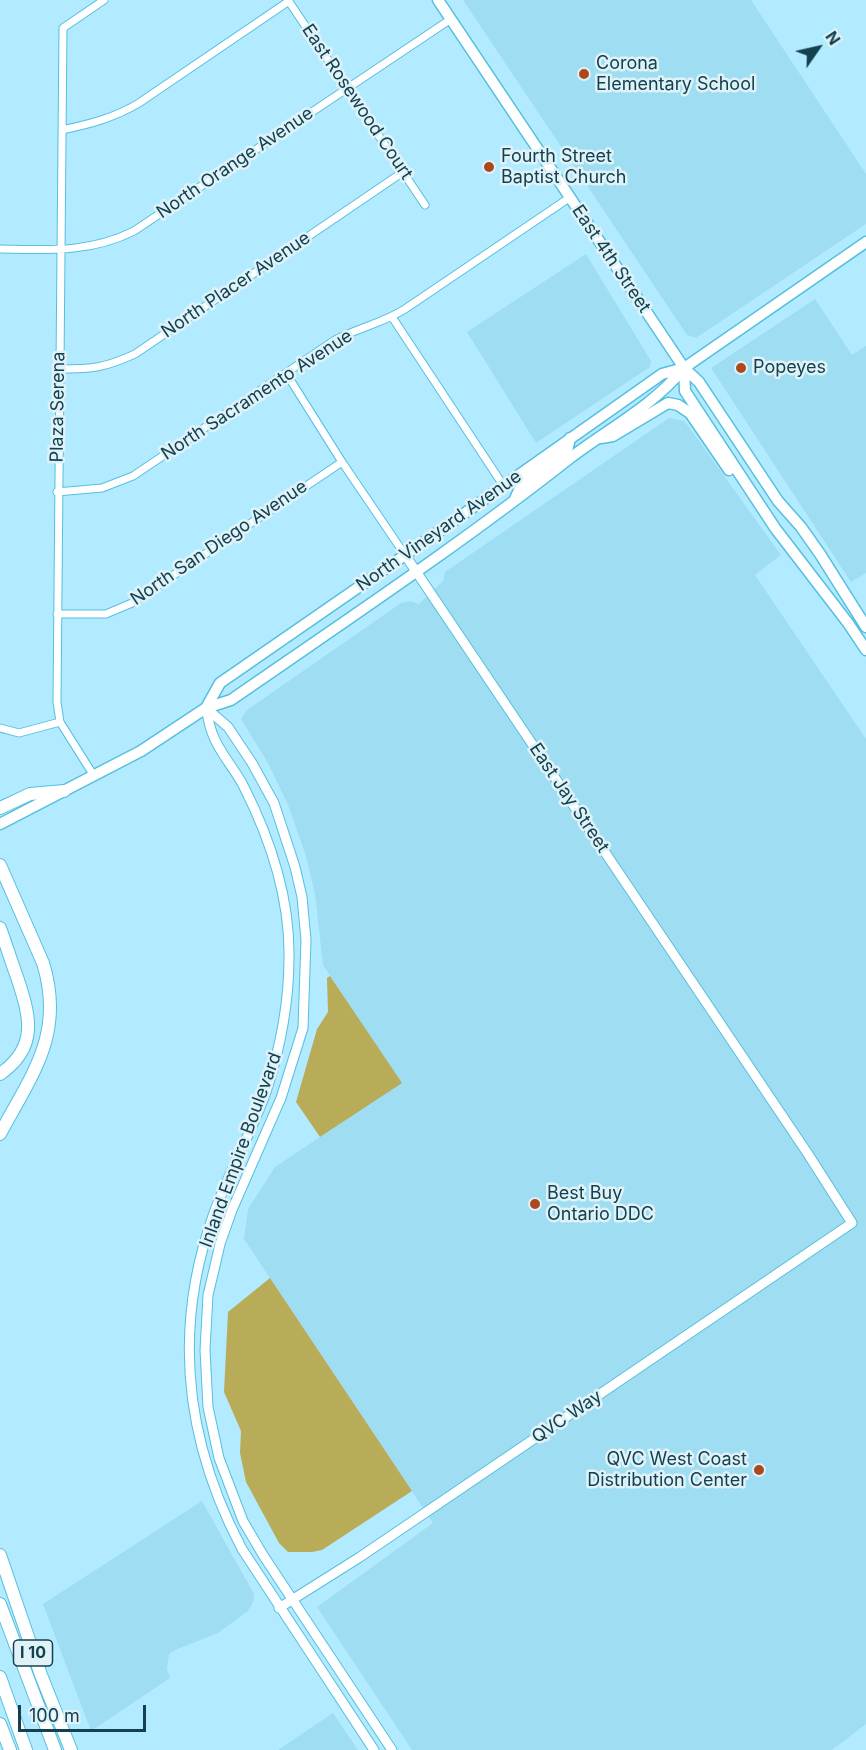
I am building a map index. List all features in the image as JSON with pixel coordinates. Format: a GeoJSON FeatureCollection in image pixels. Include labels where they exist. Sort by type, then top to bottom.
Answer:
{"type":"FeatureCollection","features":[{"type":"Feature","properties":{"kind":"highway"},"geometry":{"type":"LineString","coordinates":[[0,808],[30,794],[64,791]]}},
{"type":"Feature","properties":{"kind":"highway"},"geometry":{"type":"LineString","coordinates":[[0,865],[49,980],[51,1002],[50,1028],[45,1046],[0,1134]]}},
{"type":"Feature","properties":{"kind":"highway"},"geometry":{"type":"LineString","coordinates":[[0,928],[27,1006],[29,1026],[28,1036],[20,1055],[0,1074]]}},
{"type":"Feature","properties":{"kind":"highway","name":"I 10"},"geometry":{"type":"LineString","coordinates":[[0,1555],[41,1675],[71,1750]]}},
{"type":"Feature","properties":{"kind":"highway"},"geometry":{"type":"LineString","coordinates":[[0,1604],[55,1750]]}},
{"type":"Feature","properties":{"kind":"highway"},"geometry":{"type":"LineString","coordinates":[[0,1677],[26,1750]]}},
{"type":"Feature","properties":{"kind":"highway"},"geometry":{"type":"LineString","coordinates":[[0,1724],[10,1750]]}},
{"type":"Feature","properties":{"kind":"main road","name":"East 4th Street"},"geometry":{"type":"LineString","coordinates":[[438,0],[684,368],[699,382],[778,501],[801,527],[866,627]]}},
{"type":"Feature","properties":{"kind":"main road","name":"North Vineyard Avenue"},"geometry":{"type":"LineString","coordinates":[[0,824],[141,751],[206,708],[231,700],[513,504],[597,438],[665,390],[684,368],[866,242]]}},
{"type":"Feature","properties":{"kind":"main road","name":"East 4th Street"},"geometry":{"type":"LineString","coordinates":[[684,368],[686,391],[768,517],[866,650]]}},
{"type":"Feature","properties":{"kind":"main road","name":"North Vineyard Avenue"},"geometry":{"type":"LineString","coordinates":[[206,708],[220,683],[662,374],[684,368]]}},
{"type":"Feature","properties":{"kind":"main road"},"geometry":{"type":"LineString","coordinates":[[597,438],[613,436],[668,403],[678,405],[690,413],[753,506],[768,517]]}},
{"type":"Feature","properties":{"kind":"main road"},"geometry":{"type":"LineString","coordinates":[[513,504],[521,486],[564,453],[570,438]]}},
{"type":"Feature","properties":{"kind":"main road","name":"East Jay Street"},"geometry":{"type":"LineString","coordinates":[[405,555],[852,1223]]}},
{"type":"Feature","properties":{"kind":"main road","name":"Inland Empire Boulevard"},"geometry":{"type":"LineString","coordinates":[[206,708],[228,727],[252,763],[274,803],[291,852],[303,908],[306,940],[303,1028],[281,1099],[246,1176],[220,1244],[208,1295],[205,1350],[208,1407],[219,1458],[243,1521],[263,1556],[392,1750]]}},
{"type":"Feature","properties":{"kind":"main road","name":"Inland Empire Boulevard"},"geometry":{"type":"LineString","coordinates":[[206,708],[213,736],[240,779],[268,841],[281,888],[289,957],[287,996],[280,1044],[265,1093],[215,1211],[204,1244],[195,1285],[189,1334],[191,1393],[201,1447],[224,1515],[242,1549],[279,1608],[374,1750]]}},
{"type":"Feature","properties":{"kind":"main road","name":"QVC Way"},"geometry":{"type":"LineString","coordinates":[[279,1608],[380,1543],[852,1223]]}},
{"type":"Feature","properties":{"kind":"street","name":"Plaza Serena"},"geometry":{"type":"LineString","coordinates":[[94,776],[60,722],[57,702],[58,369],[63,28],[104,0]]}},
{"type":"Feature","properties":{"kind":"street","name":"East Rosewood Court"},"geometry":{"type":"LineString","coordinates":[[288,1],[425,204]]}},
{"type":"Feature","properties":{"kind":"street"},"geometry":{"type":"LineString","coordinates":[[62,130],[99,122],[120,114],[288,1]]}},
{"type":"Feature","properties":{"kind":"street","name":"North Orange Avenue"},"geometry":{"type":"LineString","coordinates":[[0,249],[60,250],[93,246],[114,241],[134,231],[451,19]]}},
{"type":"Feature","properties":{"kind":"street","name":"North Placer Avenue"},"geometry":{"type":"LineString","coordinates":[[58,369],[94,369],[113,364],[135,354],[403,172]]}},
{"type":"Feature","properties":{"kind":"street","name":"North Sacramento Avenue"},"geometry":{"type":"LineString","coordinates":[[57,492],[102,489],[133,476],[335,340],[392,317],[569,198]]}},
{"type":"Feature","properties":{"kind":"street"},"geometry":{"type":"LineString","coordinates":[[392,317],[503,486]]}},
{"type":"Feature","properties":{"kind":"street","name":"East Jay Street"},"geometry":{"type":"LineString","coordinates":[[286,373],[342,462],[405,555]]}},
{"type":"Feature","properties":{"kind":"street","name":"North San Diego Avenue"},"geometry":{"type":"LineString","coordinates":[[57,614],[106,614],[132,603],[342,462]]}},
{"type":"Feature","properties":{"kind":"street"},"geometry":{"type":"LineString","coordinates":[[0,728],[19,733],[60,722]]}},
{"type":"Feature","properties":{"kind":"shaded area"},"geometry":{"type":"Polygon","coordinates":[[[463,0],[751,0],[866,174],[866,224],[696,338],[687,335],[463,0]]]}},
{"type":"Feature","properties":{"kind":"shaded area"},"geometry":{"type":"Polygon","coordinates":[[[586,254],[651,361],[650,367],[536,443],[467,332],[586,254]]]}},
{"type":"Feature","properties":{"kind":"shaded area"},"geometry":{"type":"Polygon","coordinates":[[[815,299],[852,355],[866,346],[866,573],[851,582],[711,368],[815,299]]]}},
{"type":"Feature","properties":{"kind":"shaded area"},"geometry":{"type":"Polygon","coordinates":[[[669,418],[684,421],[689,427],[781,555],[755,575],[866,739],[866,1724],[832,1750],[412,1750],[317,1607],[433,1523],[244,1239],[248,1209],[275,1167],[401,1083],[323,965],[315,894],[305,853],[288,805],[268,763],[241,719],[247,710],[401,603],[411,601],[419,604],[443,581],[445,572],[669,418]]]}},
{"type":"Feature","properties":{"kind":"shaded area"},"geometry":{"type":"Polygon","coordinates":[[[330,976],[402,1083],[320,1137],[296,1102],[317,1029],[328,1012],[327,978],[330,976]]]}},
{"type":"Feature","properties":{"kind":"shaded area"},"geometry":{"type":"Polygon","coordinates":[[[270,1278],[412,1491],[322,1550],[312,1552],[288,1552],[279,1543],[246,1482],[240,1453],[241,1431],[224,1392],[228,1312],[270,1278]]]}},
{"type":"Feature","properties":{"kind":"shaded area"},"geometry":{"type":"Polygon","coordinates":[[[202,1501],[254,1594],[253,1602],[248,1611],[218,1633],[169,1654],[167,1669],[170,1678],[91,1731],[43,1604],[202,1501]]]}},
{"type":"Feature","properties":{"kind":"shaded area"},"geometry":{"type":"Polygon","coordinates":[[[333,1713],[358,1750],[278,1750],[333,1713]]]}},
{"type":"Feature","properties":{"kind":"place","name":"Corona Elementary School"},"geometry":{"type":"Point","coordinates":[584,74]}},
{"type":"Feature","properties":{"kind":"place","name":"Fourth Street Baptist Church"},"geometry":{"type":"Point","coordinates":[489,167]}},
{"type":"Feature","properties":{"kind":"place","name":"Popeyes"},"geometry":{"type":"Point","coordinates":[741,368]}},
{"type":"Feature","properties":{"kind":"place","name":"Best Buy Ontario DDC"},"geometry":{"type":"Point","coordinates":[535,1204]}},
{"type":"Feature","properties":{"kind":"place","name":"QVC West Coast Distribution Center"},"geometry":{"type":"Point","coordinates":[759,1470]}}]}
